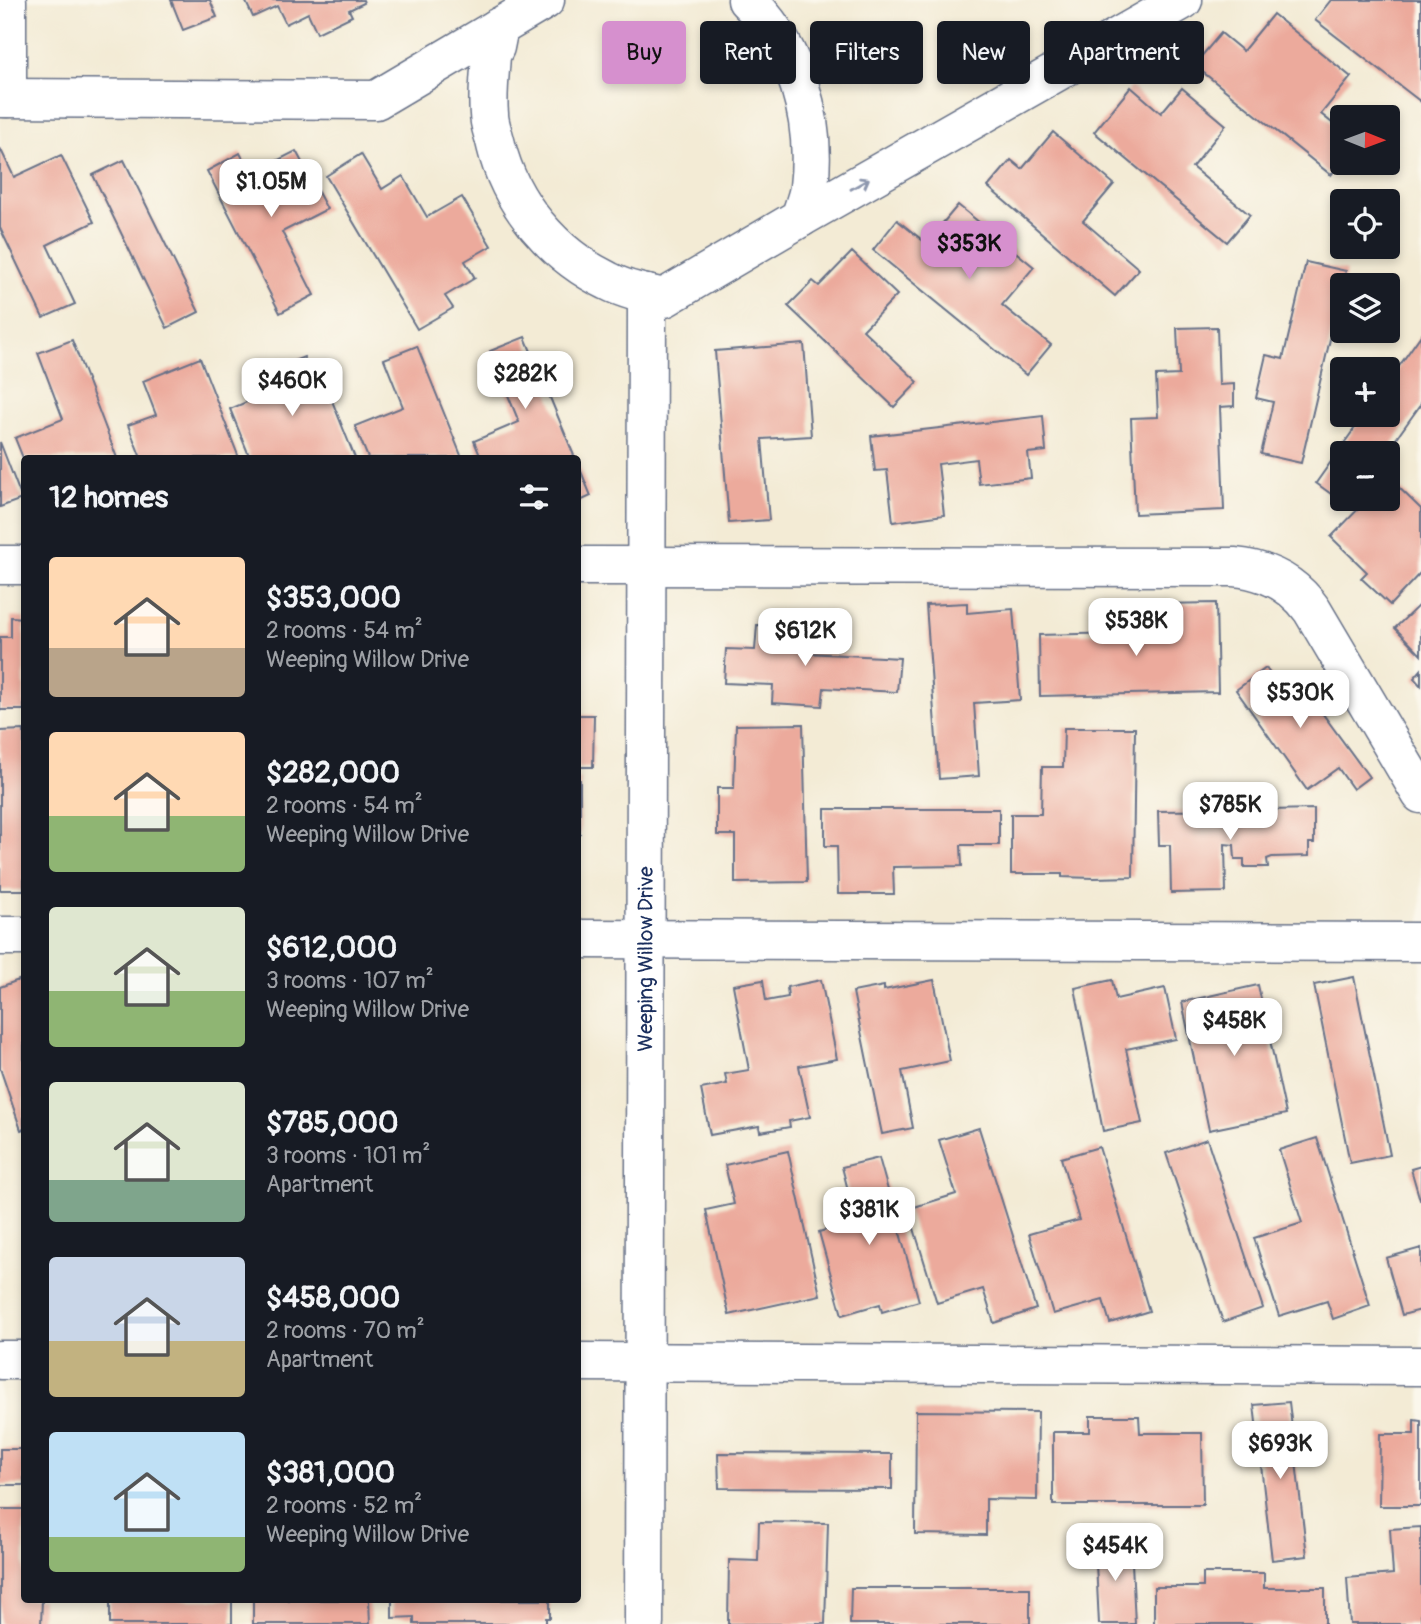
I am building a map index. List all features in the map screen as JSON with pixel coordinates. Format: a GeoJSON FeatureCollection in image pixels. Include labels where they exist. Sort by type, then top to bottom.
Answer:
{"type":"FeatureCollection","features":[{"type":"Feature","properties":{"kind":"street"},"geometry":{"type":"LineString","coordinates":[[7,0],[4,98],[376,100],[545,0]]}},
{"type":"Feature","properties":{"kind":"street"},"geometry":{"type":"LineString","coordinates":[[747,0],[760,13],[792,63],[811,130],[809,190],[800,218]]}},
{"type":"Feature","properties":{"kind":"street"},"geometry":{"type":"LineString","coordinates":[[499,27],[491,55],[489,116],[500,161],[512,189],[528,215],[552,243],[577,263],[609,282],[664,298],[1183,0]]}},
{"type":"Feature","properties":{"kind":"street","name":"Weeping Willow Drive"},"geometry":{"type":"LineString","coordinates":[[644,1624],[647,295]]}},
{"type":"Feature","properties":{"kind":"street"},"geometry":{"type":"LineString","coordinates":[[0,565],[21,565]]}},
{"type":"Feature","properties":{"kind":"street"},"geometry":{"type":"LineString","coordinates":[[581,566],[1234,567],[1264,572],[1297,590],[1305,600],[1421,794]]}},
{"type":"Feature","properties":{"kind":"street"},"geometry":{"type":"LineString","coordinates":[[0,936],[21,936]]}},
{"type":"Feature","properties":{"kind":"street"},"geometry":{"type":"LineString","coordinates":[[581,939],[1421,942]]}},
{"type":"Feature","properties":{"kind":"street"},"geometry":{"type":"LineString","coordinates":[[0,1360],[21,1360]]}},
{"type":"Feature","properties":{"kind":"street"},"geometry":{"type":"LineString","coordinates":[[581,1362],[1421,1366]]}},
{"type":"Feature","properties":{"kind":"building"},"geometry":{"type":"Polygon","coordinates":[[[171,0],[210,0],[217,17],[183,30],[171,0]]]}},
{"type":"Feature","properties":{"kind":"building"},"geometry":{"type":"Polygon","coordinates":[[[245,0],[363,0],[364,3],[349,10],[352,16],[317,33],[308,13],[286,24],[277,6],[253,17],[245,0]]]}},
{"type":"Feature","properties":{"kind":"building"},"geometry":{"type":"Polygon","coordinates":[[[1331,0],[1421,0],[1421,102],[1315,20],[1331,0]]]}},
{"type":"Feature","properties":{"kind":"building"},"geometry":{"type":"Polygon","coordinates":[[[1273,14],[1351,77],[1321,114],[1330,121],[1330,174],[1204,73],[1204,53],[1221,33],[1243,51],[1273,14]]]}},
{"type":"Feature","properties":{"kind":"building"},"geometry":{"type":"Polygon","coordinates":[[[1131,87],[1161,113],[1182,88],[1226,125],[1192,167],[1250,215],[1227,242],[1094,132],[1131,87]]]}},
{"type":"Feature","properties":{"kind":"building"},"geometry":{"type":"Polygon","coordinates":[[[1053,132],[1114,184],[1083,221],[1139,269],[1115,296],[988,187],[1011,160],[1022,169],[1053,132]]]}},
{"type":"Feature","properties":{"kind":"building"},"geometry":{"type":"Polygon","coordinates":[[[0,148],[14,177],[61,155],[94,222],[47,245],[75,304],[43,318],[0,228],[0,148]]]}},
{"type":"Feature","properties":{"kind":"building"},"geometry":{"type":"Polygon","coordinates":[[[296,151],[327,209],[282,232],[314,295],[280,313],[207,171],[240,153],[251,174],[296,151]]]}},
{"type":"Feature","properties":{"kind":"building"},"geometry":{"type":"Polygon","coordinates":[[[361,154],[382,189],[403,176],[427,217],[462,197],[491,246],[465,261],[475,278],[445,296],[453,308],[417,329],[326,176],[361,154]]]}},
{"type":"Feature","properties":{"kind":"building"},"geometry":{"type":"Polygon","coordinates":[[[124,160],[199,312],[167,328],[93,175],[124,160]]]}},
{"type":"Feature","properties":{"kind":"building"},"geometry":{"type":"Polygon","coordinates":[[[958,205],[1034,267],[1002,305],[1051,345],[1026,375],[873,250],[897,220],[926,243],[958,205]]]}},
{"type":"Feature","properties":{"kind":"building"},"geometry":{"type":"Polygon","coordinates":[[[852,252],[897,295],[863,330],[918,382],[894,407],[788,306],[813,281],[819,286],[852,252]]]}},
{"type":"Feature","properties":{"kind":"building"},"geometry":{"type":"Polygon","coordinates":[[[1306,262],[1346,271],[1330,273],[1330,339],[1301,463],[1261,454],[1273,402],[1256,398],[1266,355],[1283,359],[1306,262]]]}},
{"type":"Feature","properties":{"kind":"building"},"geometry":{"type":"Polygon","coordinates":[[[1217,327],[1219,385],[1234,384],[1234,406],[1220,407],[1224,510],[1135,514],[1131,418],[1158,417],[1156,376],[1179,375],[1177,328],[1217,327]]]}},
{"type":"Feature","properties":{"kind":"building"},"geometry":{"type":"Polygon","coordinates":[[[1421,335],[1421,404],[1395,441],[1346,441],[1356,427],[1400,427],[1400,365],[1421,335]]]}},
{"type":"Feature","properties":{"kind":"building"},"geometry":{"type":"Polygon","coordinates":[[[525,337],[574,455],[480,455],[474,441],[519,422],[490,351],[525,337]]]}},
{"type":"Feature","properties":{"kind":"building"},"geometry":{"type":"Polygon","coordinates":[[[72,340],[116,455],[22,455],[15,438],[63,419],[38,353],[72,340]]]}},
{"type":"Feature","properties":{"kind":"building"},"geometry":{"type":"Polygon","coordinates":[[[804,344],[811,436],[762,439],[769,520],[729,523],[715,351],[804,344]]]}},
{"type":"Feature","properties":{"kind":"building"},"geometry":{"type":"Polygon","coordinates":[[[417,346],[461,455],[367,455],[355,426],[403,407],[384,359],[417,346]]]}},
{"type":"Feature","properties":{"kind":"building"},"geometry":{"type":"Polygon","coordinates":[[[304,357],[311,375],[320,371],[354,455],[249,455],[230,409],[268,393],[260,374],[304,357]]]}},
{"type":"Feature","properties":{"kind":"building"},"geometry":{"type":"Polygon","coordinates":[[[200,358],[238,455],[140,455],[128,425],[156,415],[143,381],[200,358]]]}},
{"type":"Feature","properties":{"kind":"building"},"geometry":{"type":"Polygon","coordinates":[[[1043,416],[1046,451],[1028,453],[1031,478],[979,484],[976,459],[938,464],[944,515],[893,522],[887,470],[875,471],[871,436],[1043,416]]]}},
{"type":"Feature","properties":{"kind":"building"},"geometry":{"type":"Polygon","coordinates":[[[0,442],[21,499],[0,507],[0,442]]]}},
{"type":"Feature","properties":{"kind":"building"},"geometry":{"type":"Polygon","coordinates":[[[1330,463],[1330,493],[1316,483],[1330,463]]]}},
{"type":"Feature","properties":{"kind":"building"},"geometry":{"type":"Polygon","coordinates":[[[581,471],[591,496],[581,501],[581,471]]]}},
{"type":"Feature","properties":{"kind":"building"},"geometry":{"type":"Polygon","coordinates":[[[1400,489],[1421,509],[1421,572],[1390,605],[1361,578],[1367,572],[1331,537],[1356,511],[1400,511],[1400,489]]]}},
{"type":"Feature","properties":{"kind":"building"},"geometry":{"type":"Polygon","coordinates":[[[967,603],[967,613],[1013,609],[1020,700],[974,703],[979,776],[939,779],[926,605],[967,603]]]}},
{"type":"Feature","properties":{"kind":"building"},"geometry":{"type":"Polygon","coordinates":[[[1216,603],[1218,692],[1040,696],[1039,635],[1160,632],[1159,604],[1216,603]]]}},
{"type":"Feature","properties":{"kind":"building"},"geometry":{"type":"Polygon","coordinates":[[[1421,603],[1421,655],[1395,628],[1421,603]]]}},
{"type":"Feature","properties":{"kind":"building"},"geometry":{"type":"Polygon","coordinates":[[[11,617],[21,618],[21,710],[0,710],[0,637],[11,637],[11,617]]]}},
{"type":"Feature","properties":{"kind":"building"},"geometry":{"type":"Polygon","coordinates":[[[757,625],[808,628],[807,653],[900,658],[897,692],[824,688],[822,706],[772,703],[773,685],[724,683],[726,649],[755,650],[757,625]]]}},
{"type":"Feature","properties":{"kind":"building"},"geometry":{"type":"Polygon","coordinates":[[[1266,668],[1280,688],[1295,676],[1369,777],[1353,789],[1338,768],[1307,790],[1236,690],[1266,668]]]}},
{"type":"Feature","properties":{"kind":"building"},"geometry":{"type":"Polygon","coordinates":[[[1421,670],[1421,686],[1414,678],[1421,670]]]}},
{"type":"Feature","properties":{"kind":"building"},"geometry":{"type":"Polygon","coordinates":[[[581,715],[594,715],[593,767],[581,767],[581,715]]]}},
{"type":"Feature","properties":{"kind":"building"},"geometry":{"type":"Polygon","coordinates":[[[803,724],[807,882],[735,883],[735,835],[717,835],[717,788],[734,788],[736,725],[803,724]]]}},
{"type":"Feature","properties":{"kind":"building"},"geometry":{"type":"Polygon","coordinates":[[[1064,728],[1135,728],[1133,877],[1011,874],[1011,814],[1041,814],[1042,767],[1063,767],[1064,728]]]}},
{"type":"Feature","properties":{"kind":"building"},"geometry":{"type":"Polygon","coordinates":[[[21,730],[21,890],[0,890],[0,731],[21,730]]]}},
{"type":"Feature","properties":{"kind":"building"},"geometry":{"type":"Polygon","coordinates":[[[1238,803],[1268,803],[1269,810],[1314,809],[1314,843],[1309,843],[1309,856],[1272,857],[1267,859],[1268,867],[1244,867],[1244,859],[1235,859],[1234,845],[1225,844],[1226,892],[1171,893],[1170,845],[1159,845],[1158,811],[1239,810],[1238,803]]]}},
{"type":"Feature","properties":{"kind":"building"},"geometry":{"type":"Polygon","coordinates":[[[825,809],[999,809],[999,845],[961,845],[962,866],[893,867],[894,894],[838,894],[837,846],[825,846],[825,809]]]}},
{"type":"Feature","properties":{"kind":"building"},"geometry":{"type":"Polygon","coordinates":[[[1354,977],[1390,1155],[1350,1163],[1314,985],[1354,977]]]}},
{"type":"Feature","properties":{"kind":"building"},"geometry":{"type":"Polygon","coordinates":[[[21,979],[21,1130],[0,1068],[0,987],[21,979]]]}},
{"type":"Feature","properties":{"kind":"building"},"geometry":{"type":"Polygon","coordinates":[[[763,980],[766,1001],[788,997],[787,987],[821,980],[837,1059],[799,1066],[810,1117],[789,1121],[790,1127],[760,1132],[759,1126],[710,1135],[701,1089],[727,1084],[725,1074],[749,1070],[733,985],[763,980]]]}},
{"type":"Feature","properties":{"kind":"building"},"geometry":{"type":"Polygon","coordinates":[[[934,980],[950,1061],[902,1071],[913,1128],[882,1134],[853,992],[884,986],[884,990],[934,980]]]}},
{"type":"Feature","properties":{"kind":"building"},"geometry":{"type":"Polygon","coordinates":[[[1112,980],[1116,999],[1165,988],[1176,1039],[1126,1049],[1142,1123],[1103,1131],[1075,988],[1112,980]]]}},
{"type":"Feature","properties":{"kind":"building"},"geometry":{"type":"Polygon","coordinates":[[[1258,985],[1286,1114],[1209,1130],[1182,1002],[1258,985]]]}},
{"type":"Feature","properties":{"kind":"building"},"geometry":{"type":"Polygon","coordinates":[[[979,1128],[1036,1309],[994,1323],[983,1289],[937,1303],[908,1209],[956,1194],[939,1140],[979,1128]]]}},
{"type":"Feature","properties":{"kind":"building"},"geometry":{"type":"Polygon","coordinates":[[[1317,1138],[1370,1306],[1333,1319],[1327,1301],[1279,1316],[1254,1238],[1302,1223],[1279,1150],[1317,1138]]]}},
{"type":"Feature","properties":{"kind":"building"},"geometry":{"type":"Polygon","coordinates":[[[1207,1139],[1263,1308],[1223,1322],[1166,1153],[1207,1139]]]}},
{"type":"Feature","properties":{"kind":"building"},"geometry":{"type":"Polygon","coordinates":[[[1099,1147],[1149,1311],[1110,1323],[1103,1300],[1053,1314],[1029,1234],[1079,1220],[1061,1158],[1099,1147]]]}},
{"type":"Feature","properties":{"kind":"building"},"geometry":{"type":"Polygon","coordinates":[[[788,1151],[820,1295],[729,1315],[706,1210],[734,1204],[725,1165],[788,1151]]]}},
{"type":"Feature","properties":{"kind":"building"},"geometry":{"type":"Polygon","coordinates":[[[879,1158],[919,1301],[882,1312],[880,1304],[842,1315],[819,1232],[856,1221],[842,1167],[879,1158]]]}},
{"type":"Feature","properties":{"kind":"building"},"geometry":{"type":"Polygon","coordinates":[[[1421,1166],[1421,1200],[1420,1200],[1411,1169],[1421,1166]]]}},
{"type":"Feature","properties":{"kind":"building"},"geometry":{"type":"Polygon","coordinates":[[[1421,1248],[1421,1310],[1402,1315],[1386,1258],[1421,1248]]]}},
{"type":"Feature","properties":{"kind":"building"},"geometry":{"type":"Polygon","coordinates":[[[1289,1402],[1307,1556],[1272,1560],[1254,1405],[1289,1402]]]}},
{"type":"Feature","properties":{"kind":"building"},"geometry":{"type":"Polygon","coordinates":[[[916,1411],[1038,1412],[1037,1500],[986,1499],[986,1535],[915,1534],[916,1411]]]}},
{"type":"Feature","properties":{"kind":"building"},"geometry":{"type":"Polygon","coordinates":[[[1090,1416],[1139,1416],[1140,1433],[1202,1433],[1203,1505],[1053,1505],[1053,1432],[1090,1432],[1090,1416]]]}},
{"type":"Feature","properties":{"kind":"building"},"geometry":{"type":"Polygon","coordinates":[[[1414,1420],[1421,1421],[1421,1506],[1379,1506],[1380,1434],[1414,1434],[1414,1420]]]}},
{"type":"Feature","properties":{"kind":"building"},"geometry":{"type":"Polygon","coordinates":[[[0,1449],[21,1449],[21,1485],[0,1485],[0,1449]]]}},
{"type":"Feature","properties":{"kind":"building"},"geometry":{"type":"Polygon","coordinates":[[[718,1453],[892,1454],[892,1489],[719,1488],[718,1453]]]}},
{"type":"Feature","properties":{"kind":"building"},"geometry":{"type":"Polygon","coordinates":[[[0,1509],[21,1509],[21,1603],[42,1603],[41,1624],[0,1624],[0,1509]]]}},
{"type":"Feature","properties":{"kind":"building"},"geometry":{"type":"Polygon","coordinates":[[[759,1522],[828,1523],[825,1624],[728,1624],[729,1560],[758,1561],[759,1522]]]}},
{"type":"Feature","properties":{"kind":"building"},"geometry":{"type":"Polygon","coordinates":[[[1421,1527],[1421,1624],[1350,1624],[1347,1578],[1393,1574],[1390,1529],[1421,1527]]]}},
{"type":"Feature","properties":{"kind":"building"},"geometry":{"type":"Polygon","coordinates":[[[1131,1542],[1135,1624],[1099,1624],[1095,1543],[1131,1542]]]}},
{"type":"Feature","properties":{"kind":"building"},"geometry":{"type":"Polygon","coordinates":[[[1203,1573],[1264,1573],[1264,1588],[1325,1588],[1325,1624],[1154,1624],[1154,1587],[1203,1587],[1203,1573]]]}},
{"type":"Feature","properties":{"kind":"building"},"geometry":{"type":"Polygon","coordinates":[[[851,1588],[1030,1588],[1030,1624],[850,1624],[851,1588]]]}},
{"type":"Feature","properties":{"kind":"building"},"geometry":{"type":"Polygon","coordinates":[[[110,1603],[232,1603],[232,1624],[110,1624],[110,1603]]]}},
{"type":"Feature","properties":{"kind":"building"},"geometry":{"type":"Polygon","coordinates":[[[253,1603],[369,1603],[370,1624],[253,1624],[253,1603]]]}},
{"type":"Feature","properties":{"kind":"building"},"geometry":{"type":"Polygon","coordinates":[[[392,1603],[550,1603],[550,1618],[546,1618],[546,1624],[414,1624],[414,1617],[392,1618],[392,1603]]]}}]}
